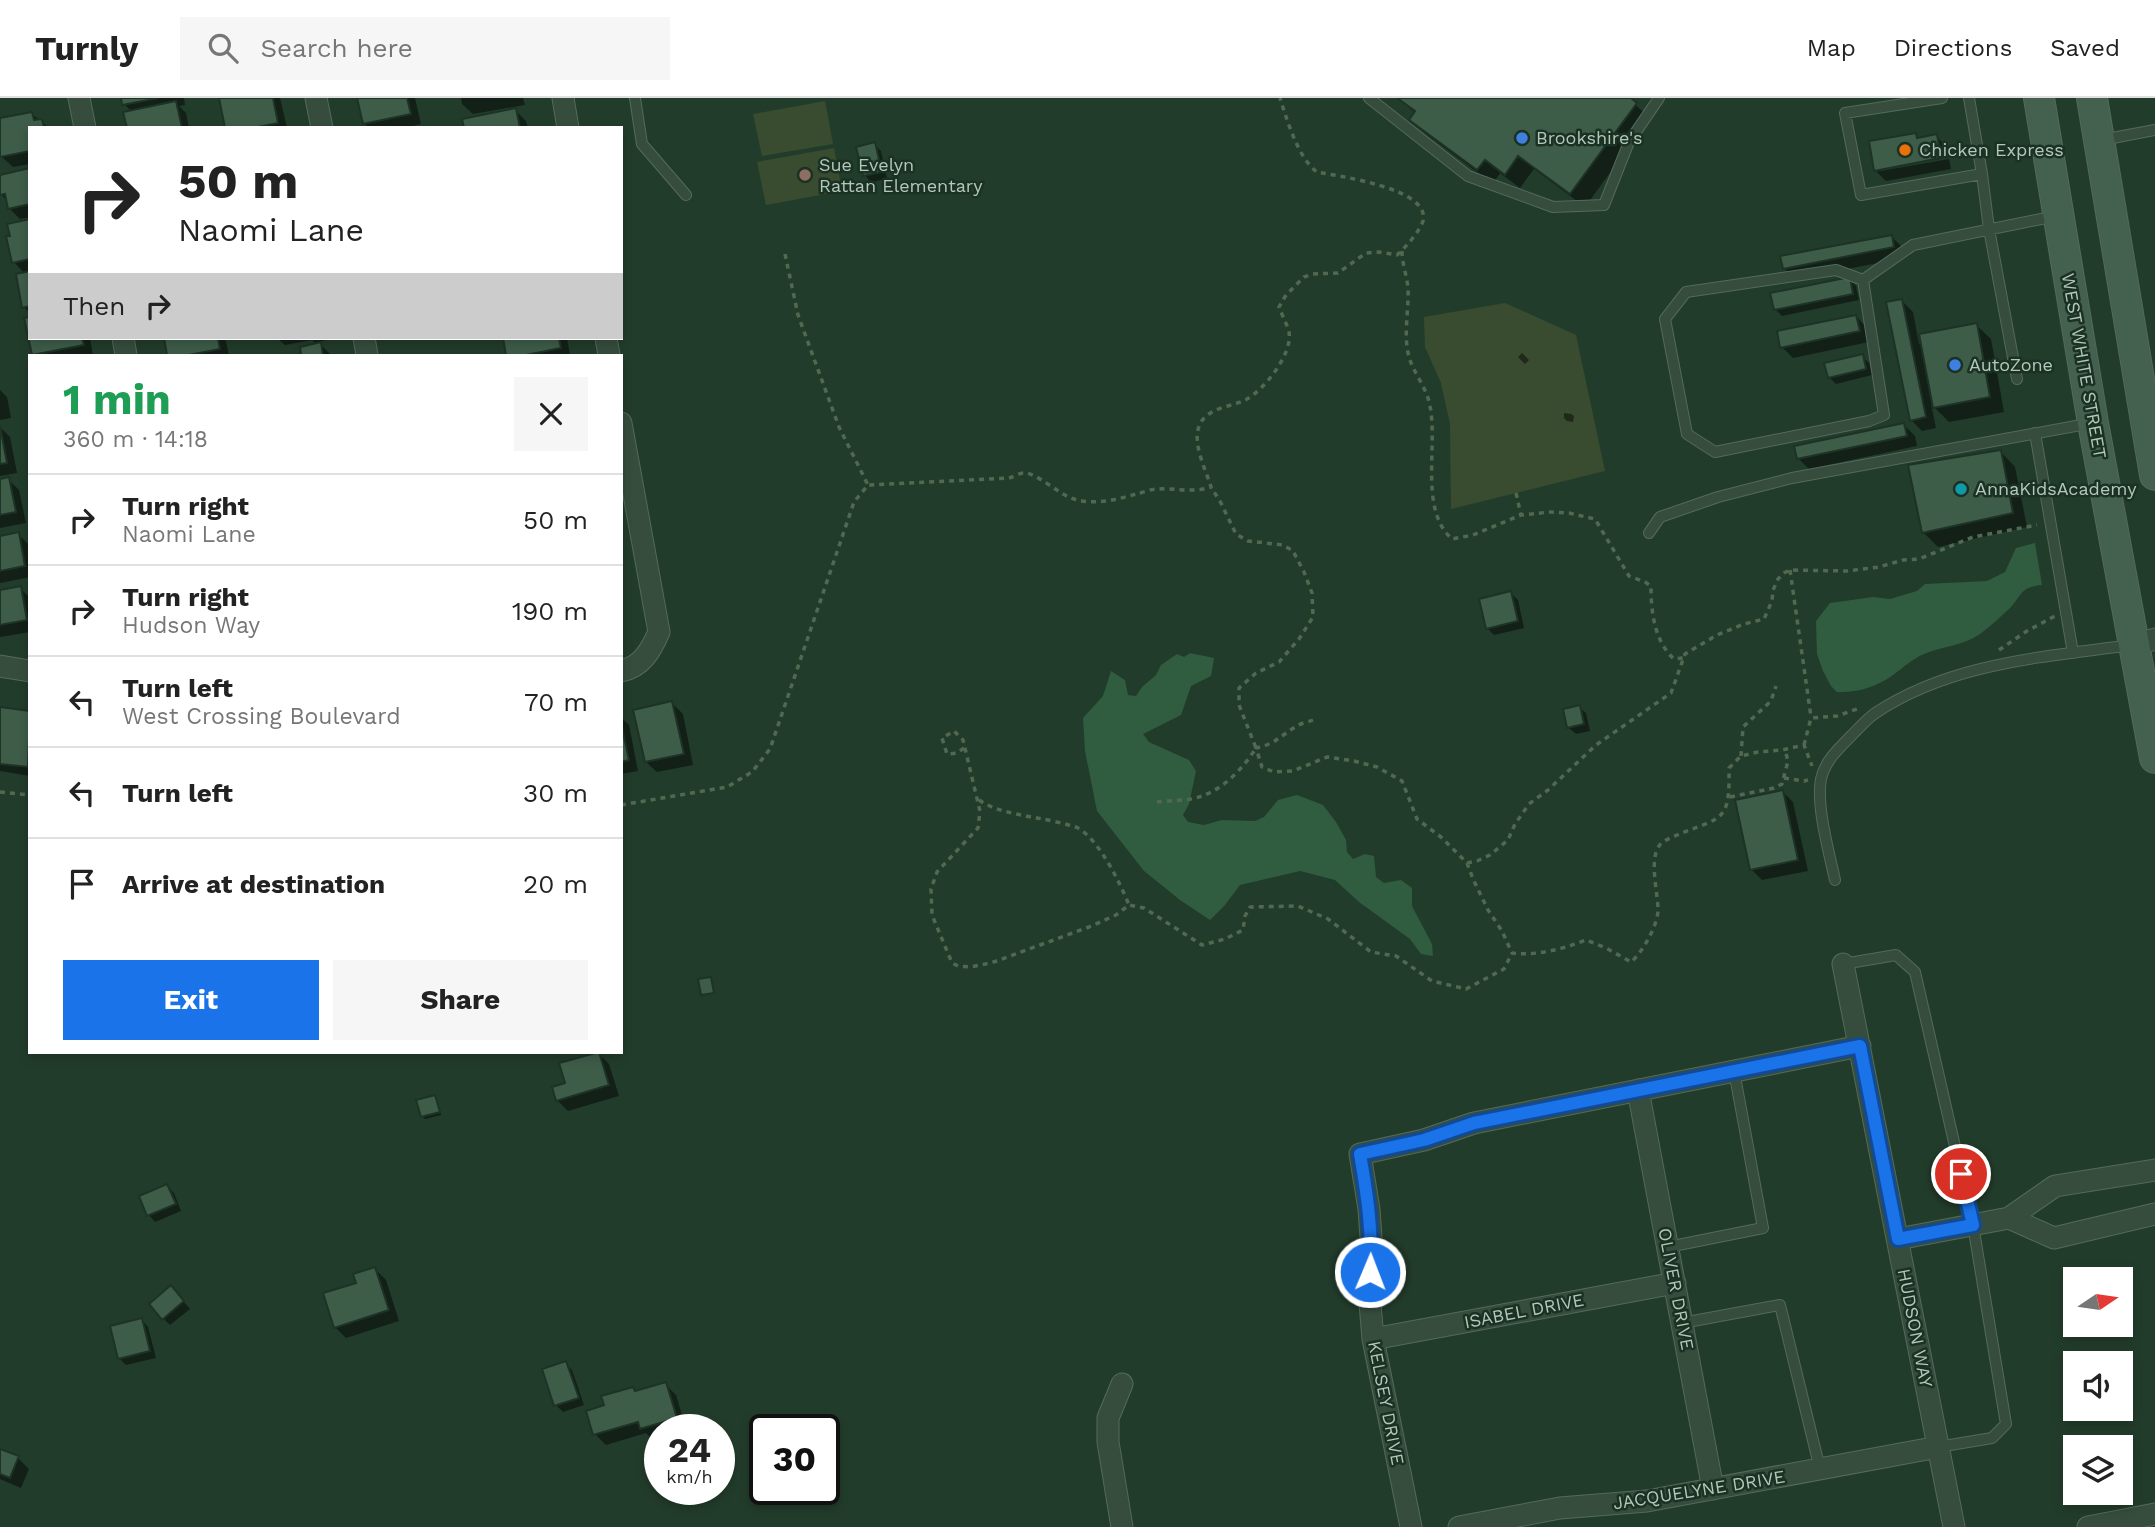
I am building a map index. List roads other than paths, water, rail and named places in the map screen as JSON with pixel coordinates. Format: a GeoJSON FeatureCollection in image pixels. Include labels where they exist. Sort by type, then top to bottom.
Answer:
{"type":"FeatureCollection","features":[{"type":"Feature","properties":{"kind":"main road","name":"WEST WHITE STREET"},"geometry":{"type":"LineString","coordinates":[[2039,98],[2093,422],[2144,642],[2155,758]]}},
{"type":"Feature","properties":{"kind":"main road"},"geometry":{"type":"LineString","coordinates":[[2092,98],[2155,475]]}},
{"type":"Feature","properties":{"kind":"street"},"geometry":{"type":"LineString","coordinates":[[79,98],[85,126]]}},
{"type":"Feature","properties":{"kind":"street"},"geometry":{"type":"LineString","coordinates":[[316,98],[323,126]]}},
{"type":"Feature","properties":{"kind":"street"},"geometry":{"type":"LineString","coordinates":[[563,98],[568,126]]}},
{"type":"Feature","properties":{"kind":"street"},"geometry":{"type":"LineString","coordinates":[[623,434],[659,632],[648,655],[631,670],[623,671]]}},
{"type":"Feature","properties":{"kind":"street"},"geometry":{"type":"LineString","coordinates":[[0,666],[28,671]]}},
{"type":"Feature","properties":{"kind":"street","name":"HUDSON WAY"},"geometry":{"type":"LineString","coordinates":[[1843,964],[1954,1527]]}},
{"type":"Feature","properties":{"kind":"street"},"geometry":{"type":"LineString","coordinates":[[1638,1090],[1860,1046]]}},
{"type":"Feature","properties":{"kind":"street","name":"KELSEY DRIVE"},"geometry":{"type":"LineString","coordinates":[[1411,1527],[1373,1339],[1369,1292],[1372,1252],[1369,1209],[1360,1154],[1424,1140],[1474,1123],[1638,1090]]}},
{"type":"Feature","properties":{"kind":"street","name":"OLIVER DRIVE"},"geometry":{"type":"LineString","coordinates":[[1638,1090],[1713,1489]]}},
{"type":"Feature","properties":{"kind":"street"},"geometry":{"type":"LineString","coordinates":[[1898,1239],[2009,1218],[2055,1186],[2155,1170]]}},
{"type":"Feature","properties":{"kind":"street"},"geometry":{"type":"LineString","coordinates":[[2009,1218],[2054,1238],[2155,1214]]}},
{"type":"Feature","properties":{"kind":"street","name":"ISABEL DRIVE"},"geometry":{"type":"LineString","coordinates":[[1373,1339],[1675,1283]]}},
{"type":"Feature","properties":{"kind":"street"},"geometry":{"type":"LineString","coordinates":[[1122,1384],[1108,1418],[1108,1442],[1122,1527]]}},
{"type":"Feature","properties":{"kind":"street","name":"JACQUELYNE DRIVE"},"geometry":{"type":"LineString","coordinates":[[1459,1527],[1560,1508],[1647,1501],[1938,1447]]}},
{"type":"Feature","properties":{"kind":"street"},"geometry":{"type":"LineString","coordinates":[[2088,1527],[2155,1514]]}},
{"type":"Feature","properties":{"kind":"lane"},"geometry":{"type":"LineString","coordinates":[[635,98],[642,144],[686,195]]}},
{"type":"Feature","properties":{"kind":"lane"},"geometry":{"type":"LineString","coordinates":[[1370,98],[1468,176],[1553,207],[1604,205],[1629,142],[1659,98]]}},
{"type":"Feature","properties":{"kind":"lane"},"geometry":{"type":"LineString","coordinates":[[1942,98],[1845,113],[1861,195],[1982,174]]}},
{"type":"Feature","properties":{"kind":"lane"},"geometry":{"type":"LineString","coordinates":[[1969,98],[1989,229],[2017,379]]}},
{"type":"Feature","properties":{"kind":"lane"},"geometry":{"type":"LineString","coordinates":[[2099,141],[2155,130]]}},
{"type":"Feature","properties":{"kind":"lane"},"geometry":{"type":"LineString","coordinates":[[1863,280],[1913,245],[2059,215]]}},
{"type":"Feature","properties":{"kind":"lane"},"geometry":{"type":"LineString","coordinates":[[1836,270],[1863,280],[1884,415],[1868,421],[1715,452],[1686,434],[1665,319],[1686,292],[1836,270]]}},
{"type":"Feature","properties":{"kind":"lane"},"geometry":{"type":"LineString","coordinates":[[1649,533],[1660,517],[1770,483],[2093,422]]}},
{"type":"Feature","properties":{"kind":"lane"},"geometry":{"type":"LineString","coordinates":[[2035,433],[2073,653]]}},
{"type":"Feature","properties":{"kind":"lane"},"geometry":{"type":"LineString","coordinates":[[1835,880],[1819,796],[1821,777],[1832,754],[1873,715],[1934,684],[1986,667],[2144,642]]}},
{"type":"Feature","properties":{"kind":"lane"},"geometry":{"type":"LineString","coordinates":[[1843,964],[1896,955],[1915,972],[1973,1225],[2006,1424],[1992,1438],[1938,1447]]}},
{"type":"Feature","properties":{"kind":"lane"},"geometry":{"type":"LineString","coordinates":[[1668,1247],[1763,1228],[1734,1071]]}},
{"type":"Feature","properties":{"kind":"lane"},"geometry":{"type":"LineString","coordinates":[[1682,1323],[1780,1305],[1820,1469]]}},
{"type":"Feature","properties":{"kind":"place","name":"Brookshire's"},"geometry":{"type":"Point","coordinates":[1522,138]}},
{"type":"Feature","properties":{"kind":"place","name":"Chicken Express"},"geometry":{"type":"Point","coordinates":[1905,150]}},
{"type":"Feature","properties":{"kind":"place","name":"Sue Evelyn Rattan Elementary"},"geometry":{"type":"Point","coordinates":[805,175]}},
{"type":"Feature","properties":{"kind":"place","name":"AutoZone"},"geometry":{"type":"Point","coordinates":[1955,365]}},
{"type":"Feature","properties":{"kind":"place","name":"AnnaKidsAcademy"},"geometry":{"type":"Point","coordinates":[1961,489]}}]}
